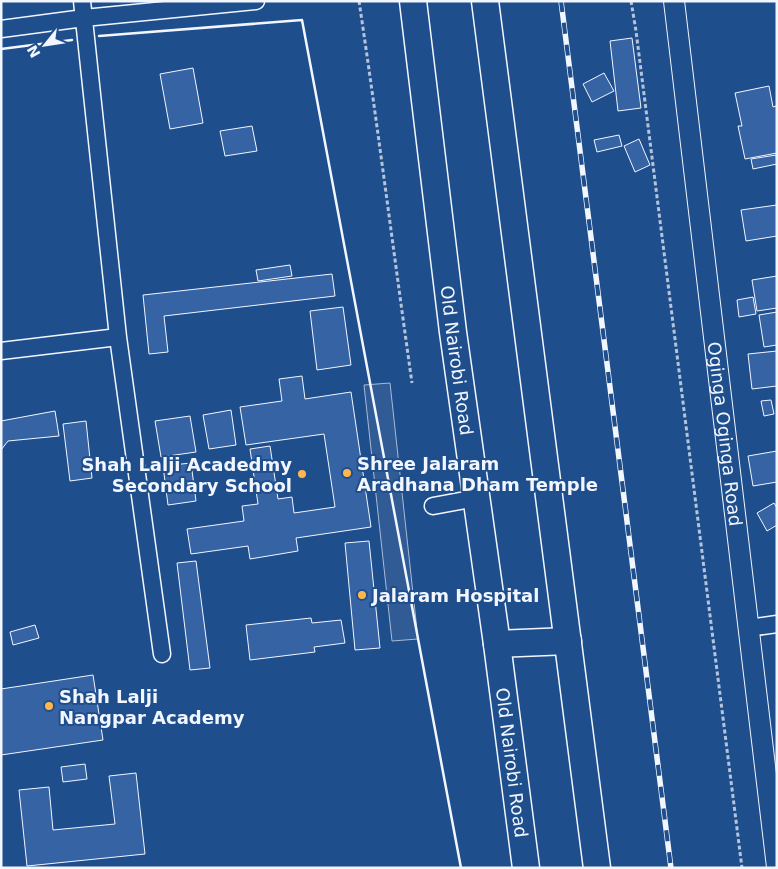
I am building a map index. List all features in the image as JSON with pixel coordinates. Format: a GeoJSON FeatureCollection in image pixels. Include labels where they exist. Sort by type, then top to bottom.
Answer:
{"type":"FeatureCollection","features":[{"type":"Feature","properties":{"kind":"highway","name":"Old Nairobi Road"},"geometry":{"type":"LineString","coordinates":[[413,1],[453,332],[526,868]]}},
{"type":"Feature","properties":{"kind":"highway"},"geometry":{"type":"LineString","coordinates":[[485,1],[597,868]]}},
{"type":"Feature","properties":{"kind":"highway"},"geometry":{"type":"LineString","coordinates":[[497,644],[568,641]]}},
{"type":"Feature","properties":{"kind":"street"},"geometry":{"type":"LineString","coordinates":[[82,1],[118,336],[162,654]]}},
{"type":"Feature","properties":{"kind":"street"},"geometry":{"type":"LineString","coordinates":[[1,30],[84,18],[256,1]]}},
{"type":"Feature","properties":{"kind":"street","name":"Oginga Oginga Road"},"geometry":{"type":"LineString","coordinates":[[674,1],[777,867]]}},
{"type":"Feature","properties":{"kind":"street"},"geometry":{"type":"LineString","coordinates":[[1,351],[118,336]]}},
{"type":"Feature","properties":{"kind":"street"},"geometry":{"type":"LineString","coordinates":[[433,506],[476,498]]}},
{"type":"Feature","properties":{"kind":"street"},"geometry":{"type":"LineString","coordinates":[[748,628],[777,624]]}},
{"type":"Feature","properties":{"kind":"path"},"geometry":{"type":"LineString","coordinates":[[358,1],[374,101],[384,188],[412,383]]}},
{"type":"Feature","properties":{"kind":"path"},"geometry":{"type":"LineString","coordinates":[[631,1],[742,868]]}},
{"type":"Feature","properties":{"kind":"shaded area"},"geometry":{"type":"Polygon","coordinates":[[[390,383],[418,639],[392,641],[364,385],[390,383]]]}},
{"type":"Feature","properties":{"kind":"building"},"geometry":{"type":"Polygon","coordinates":[[[632,38],[641,108],[618,111],[610,41],[632,38]]]}},
{"type":"Feature","properties":{"kind":"building"},"geometry":{"type":"Polygon","coordinates":[[[193,68],[203,123],[170,129],[160,74],[193,68]]]}},
{"type":"Feature","properties":{"kind":"building"},"geometry":{"type":"Polygon","coordinates":[[[604,73],[614,91],[592,102],[583,84],[604,73]]]}},
{"type":"Feature","properties":{"kind":"building"},"geometry":{"type":"Polygon","coordinates":[[[769,86],[773,107],[776,106],[777,109],[777,153],[745,159],[738,126],[742,126],[735,93],[769,86]]]}},
{"type":"Feature","properties":{"kind":"building"},"geometry":{"type":"Polygon","coordinates":[[[252,126],[257,151],[225,156],[220,131],[252,126]]]}},
{"type":"Feature","properties":{"kind":"building"},"geometry":{"type":"Polygon","coordinates":[[[619,135],[622,146],[597,152],[594,140],[619,135]]]}},
{"type":"Feature","properties":{"kind":"building"},"geometry":{"type":"Polygon","coordinates":[[[639,139],[650,165],[635,172],[624,146],[639,139]]]}},
{"type":"Feature","properties":{"kind":"building"},"geometry":{"type":"Polygon","coordinates":[[[776,155],[777,164],[753,169],[751,159],[776,155]]]}},
{"type":"Feature","properties":{"kind":"building"},"geometry":{"type":"Polygon","coordinates":[[[777,205],[777,236],[746,241],[741,210],[777,205]]]}},
{"type":"Feature","properties":{"kind":"building"},"geometry":{"type":"Polygon","coordinates":[[[290,265],[292,276],[258,281],[256,270],[290,265]]]}},
{"type":"Feature","properties":{"kind":"building"},"geometry":{"type":"Polygon","coordinates":[[[332,274],[335,296],[164,316],[168,352],[149,354],[143,295],[332,274]]]}},
{"type":"Feature","properties":{"kind":"building"},"geometry":{"type":"Polygon","coordinates":[[[777,276],[777,308],[757,311],[752,280],[777,276]]]}},
{"type":"Feature","properties":{"kind":"building"},"geometry":{"type":"Polygon","coordinates":[[[753,297],[756,314],[739,317],[737,300],[753,297]]]}},
{"type":"Feature","properties":{"kind":"building"},"geometry":{"type":"Polygon","coordinates":[[[343,307],[351,365],[317,370],[310,311],[343,307]]]}},
{"type":"Feature","properties":{"kind":"building"},"geometry":{"type":"Polygon","coordinates":[[[777,312],[777,345],[764,347],[759,315],[777,312]]]}},
{"type":"Feature","properties":{"kind":"building"},"geometry":{"type":"Polygon","coordinates":[[[777,351],[777,386],[752,389],[748,354],[777,351]]]}},
{"type":"Feature","properties":{"kind":"building","name":"Shree Jalaram Aradhana Dham Temple"},"geometry":{"type":"Polygon","coordinates":[[[302,376],[305,399],[351,392],[371,527],[296,538],[298,551],[250,559],[248,546],[191,554],[187,529],[244,521],[242,506],[258,504],[250,449],[270,446],[278,499],[292,497],[294,513],[335,507],[324,434],[246,445],[240,407],[282,401],[279,379],[302,376]]]}},
{"type":"Feature","properties":{"kind":"building"},"geometry":{"type":"Polygon","coordinates":[[[771,400],[774,414],[764,416],[761,401],[771,400]]]}},
{"type":"Feature","properties":{"kind":"building"},"geometry":{"type":"Polygon","coordinates":[[[231,410],[236,445],[209,449],[203,415],[231,410]]]}},
{"type":"Feature","properties":{"kind":"building"},"geometry":{"type":"Polygon","coordinates":[[[55,411],[59,436],[8,441],[1,450],[1,421],[55,411]]]}},
{"type":"Feature","properties":{"kind":"building"},"geometry":{"type":"Polygon","coordinates":[[[190,416],[196,452],[161,457],[155,421],[190,416]]]}},
{"type":"Feature","properties":{"kind":"building"},"geometry":{"type":"Polygon","coordinates":[[[86,421],[92,478],[70,481],[63,424],[86,421]]]}},
{"type":"Feature","properties":{"kind":"building"},"geometry":{"type":"Polygon","coordinates":[[[777,451],[777,482],[753,486],[748,456],[777,451]]]}},
{"type":"Feature","properties":{"kind":"building"},"geometry":{"type":"Polygon","coordinates":[[[191,463],[196,501],[168,505],[163,466],[191,463]]]}},
{"type":"Feature","properties":{"kind":"building"},"geometry":{"type":"Polygon","coordinates":[[[774,503],[777,508],[777,525],[767,531],[757,513],[774,503]]]}},
{"type":"Feature","properties":{"kind":"building","name":"Jalaram Hospital"},"geometry":{"type":"Polygon","coordinates":[[[369,541],[380,648],[355,650],[345,543],[369,541]]]}},
{"type":"Feature","properties":{"kind":"building"},"geometry":{"type":"Polygon","coordinates":[[[196,561],[210,668],[190,670],[177,563],[196,561]]]}},
{"type":"Feature","properties":{"kind":"building"},"geometry":{"type":"Polygon","coordinates":[[[311,618],[312,623],[341,620],[345,643],[314,647],[315,652],[250,660],[246,625],[311,618]]]}},
{"type":"Feature","properties":{"kind":"building"},"geometry":{"type":"Polygon","coordinates":[[[35,625],[39,638],[13,645],[10,632],[35,625]]]}},
{"type":"Feature","properties":{"kind":"building","name":"Shah Lalji Nangpar Academy"},"geometry":{"type":"Polygon","coordinates":[[[93,675],[103,740],[1,755],[1,689],[93,675]]]}},
{"type":"Feature","properties":{"kind":"building"},"geometry":{"type":"Polygon","coordinates":[[[85,764],[87,779],[63,782],[61,767],[85,764]]]}},
{"type":"Feature","properties":{"kind":"building"},"geometry":{"type":"Polygon","coordinates":[[[136,773],[145,854],[27,866],[19,790],[49,787],[53,830],[115,824],[109,776],[136,773]]]}},
{"type":"Feature","properties":{"kind":"railway"},"geometry":{"type":"LineString","coordinates":[[561,1],[671,868]]}},
{"type":"Feature","properties":{"kind":"wall"},"geometry":{"type":"LineString","coordinates":[[99,36],[302,20],[461,868]]}},
{"type":"Feature","properties":{"kind":"wall"},"geometry":{"type":"LineString","coordinates":[[1,49],[72,40]]}},
{"type":"Feature","properties":{"kind":"place","name":"Shree Jalaram Aradhana Dham Temple"},"geometry":{"type":"Point","coordinates":[347,473]}},
{"type":"Feature","properties":{"kind":"place","name":"Shah Lalji Acadedmy Secondary School"},"geometry":{"type":"Point","coordinates":[302,474]}},
{"type":"Feature","properties":{"kind":"place","name":"Jalaram Hospital"},"geometry":{"type":"Point","coordinates":[362,595]}},
{"type":"Feature","properties":{"kind":"place","name":"Shah Lalji Nangpar Academy"},"geometry":{"type":"Point","coordinates":[49,706]}}]}
